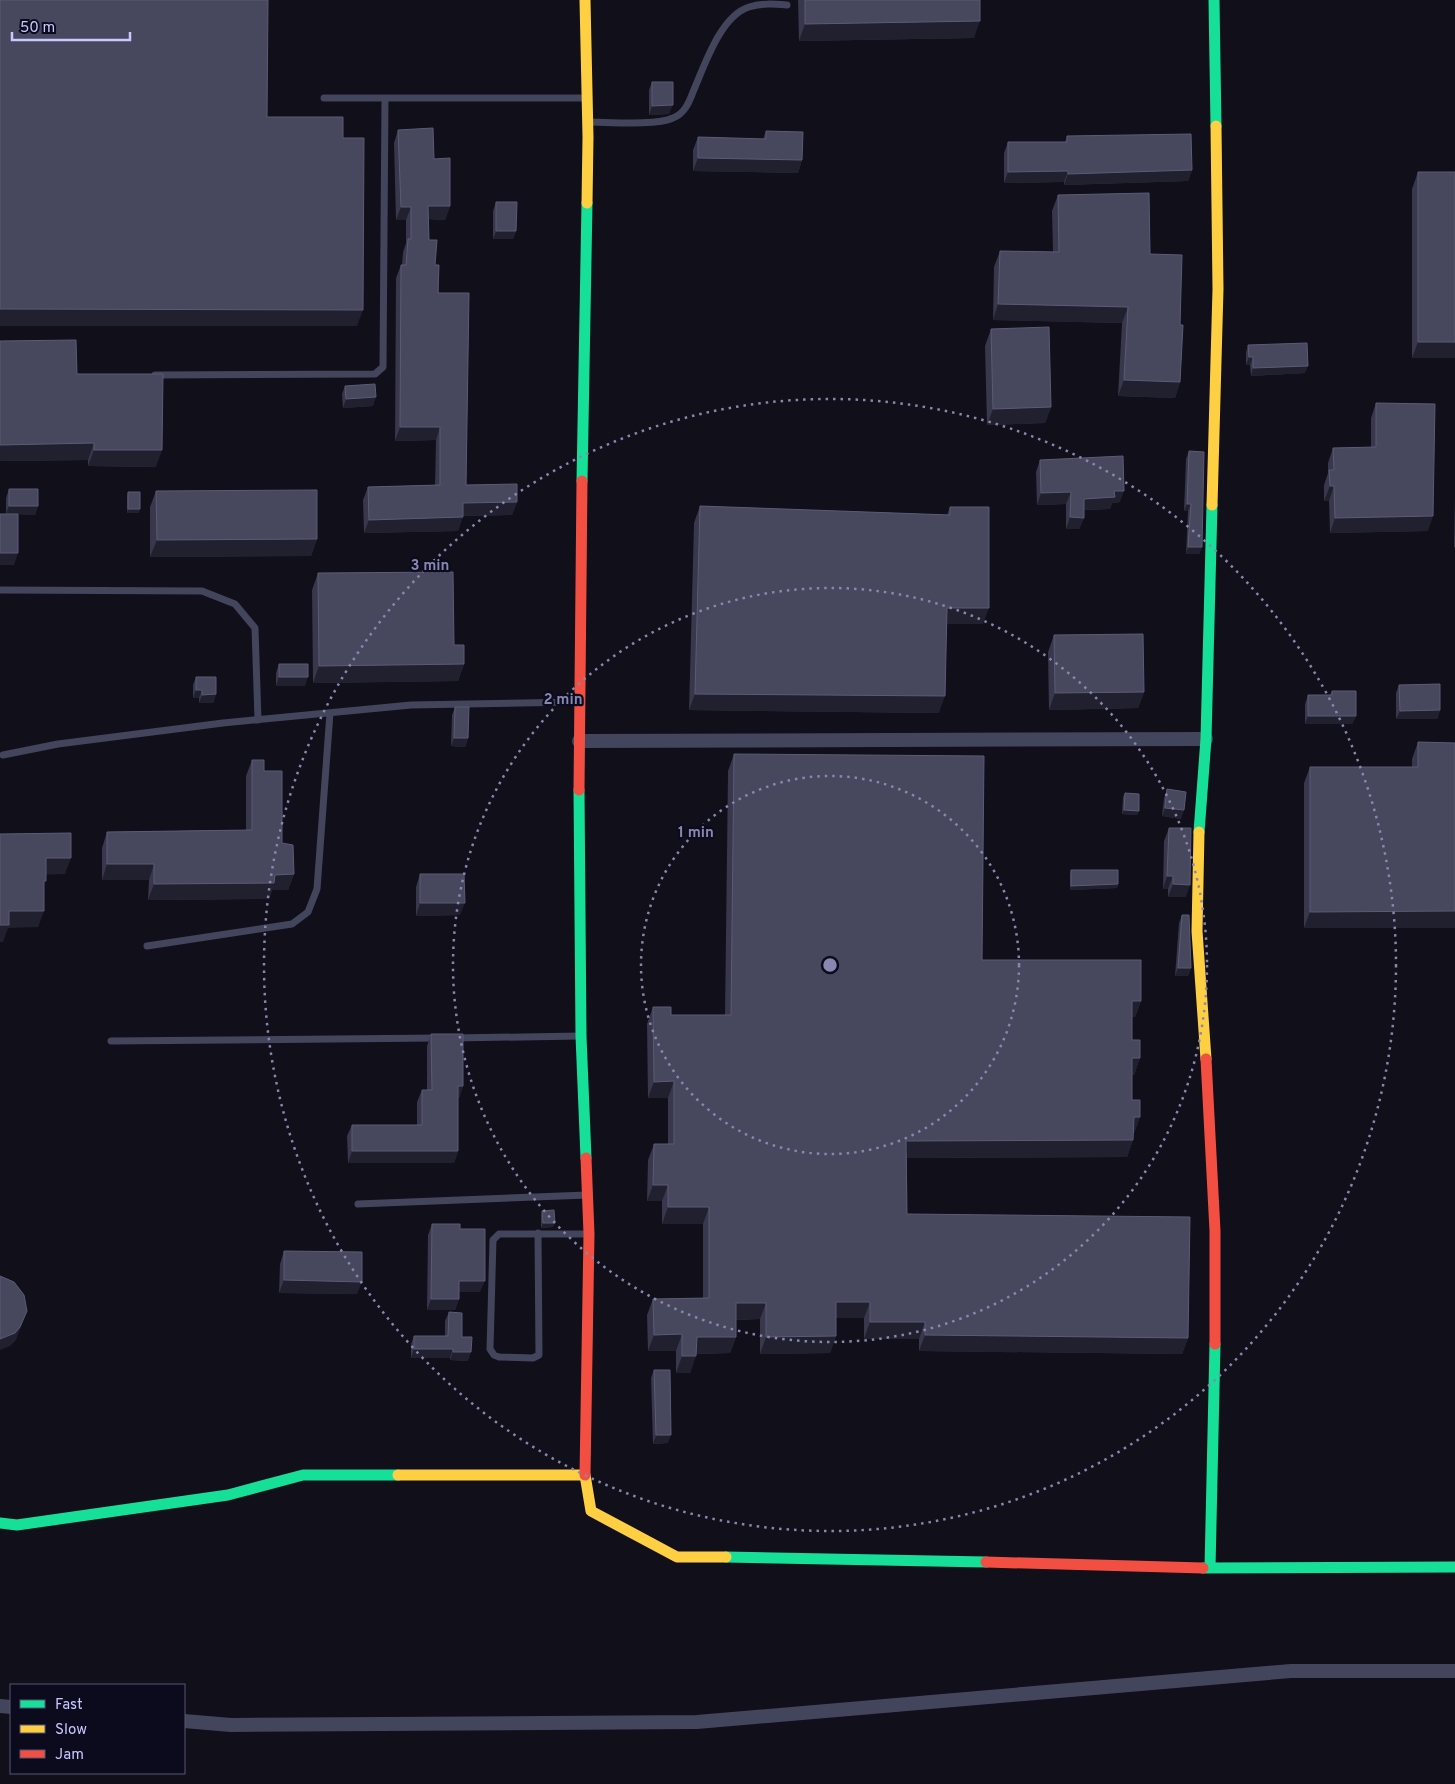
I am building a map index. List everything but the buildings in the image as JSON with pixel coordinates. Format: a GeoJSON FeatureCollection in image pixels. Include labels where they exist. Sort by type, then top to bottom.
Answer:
{"type":"FeatureCollection","features":[{"type":"Feature","properties":{"kind":"street"},"geometry":{"type":"LineString","coordinates":[[585,0],[588,122],[578,702],[581,1036],[589,1234],[585,1475],[591,1511],[677,1557],[846,1558],[1210,1568],[1455,1567]]}},
{"type":"Feature","properties":{"kind":"street"},"geometry":{"type":"LineString","coordinates":[[1210,1568],[1216,1329],[1216,1231],[1197,931],[1198,855],[1206,739],[1218,289],[1214,0]]}},
{"type":"Feature","properties":{"kind":"street"},"geometry":{"type":"LineString","coordinates":[[579,741],[1206,739]]}},
{"type":"Feature","properties":{"kind":"street"},"geometry":{"type":"LineString","coordinates":[[0,1523],[17,1525],[228,1495],[303,1475],[585,1475]]}},
{"type":"Feature","properties":{"kind":"street"},"geometry":{"type":"LineString","coordinates":[[185,1721],[231,1725],[697,1722],[1291,1671],[1455,1671]]}},
{"type":"Feature","properties":{"kind":"lane"},"geometry":{"type":"LineString","coordinates":[[588,122],[659,121],[671,119],[680,114],[688,104],[713,45],[733,18],[746,8],[763,4],[787,4]]}},
{"type":"Feature","properties":{"kind":"lane"},"geometry":{"type":"LineString","coordinates":[[324,98],[587,98]]}},
{"type":"Feature","properties":{"kind":"lane"},"geometry":{"type":"LineString","coordinates":[[150,375],[375,374],[381,371],[383,366],[385,98]]}},
{"type":"Feature","properties":{"kind":"lane"},"geometry":{"type":"LineString","coordinates":[[0,590],[202,591],[235,604],[255,628],[258,720]]}},
{"type":"Feature","properties":{"kind":"lane"},"geometry":{"type":"LineString","coordinates":[[3,755],[58,744],[258,720],[411,705],[578,702]]}},
{"type":"Feature","properties":{"kind":"lane"},"geometry":{"type":"LineString","coordinates":[[147,946],[292,924],[308,912],[317,889],[330,713]]}},
{"type":"Feature","properties":{"kind":"lane"},"geometry":{"type":"LineString","coordinates":[[111,1041],[581,1036]]}},
{"type":"Feature","properties":{"kind":"lane"},"geometry":{"type":"LineString","coordinates":[[358,1204],[587,1195]]}},
{"type":"Feature","properties":{"kind":"lane"},"geometry":{"type":"LineString","coordinates":[[538,1233],[539,1355],[533,1358],[499,1357],[494,1355],[490,1349],[493,1240],[498,1234],[538,1233],[589,1234]]}},
{"type":"Feature","properties":{"kind":"traffic: fast"},"geometry":{"type":"LineString","coordinates":[[1214,0],[1216,126]]}},
{"type":"Feature","properties":{"kind":"traffic: fast"},"geometry":{"type":"LineString","coordinates":[[582,481],[587,203]]}},
{"type":"Feature","properties":{"kind":"traffic: fast"},"geometry":{"type":"LineString","coordinates":[[1199,832],[1206,739],[1212,505]]}},
{"type":"Feature","properties":{"kind":"traffic: fast"},"geometry":{"type":"LineString","coordinates":[[579,790],[581,1036],[586,1158]]}},
{"type":"Feature","properties":{"kind":"traffic: fast"},"geometry":{"type":"LineString","coordinates":[[1210,1568],[1215,1344]]}},
{"type":"Feature","properties":{"kind":"traffic: fast"},"geometry":{"type":"LineString","coordinates":[[0,1523],[17,1525],[228,1495],[303,1475],[398,1475]]}},
{"type":"Feature","properties":{"kind":"traffic: fast"},"geometry":{"type":"LineString","coordinates":[[726,1557],[986,1562]]}},
{"type":"Feature","properties":{"kind":"traffic: fast"},"geometry":{"type":"LineString","coordinates":[[1203,1568],[1455,1567]]}},
{"type":"Feature","properties":{"kind":"traffic: slow"},"geometry":{"type":"LineString","coordinates":[[585,0],[588,137],[587,203]]}},
{"type":"Feature","properties":{"kind":"traffic: slow"},"geometry":{"type":"LineString","coordinates":[[1212,505],[1218,289],[1216,126]]}},
{"type":"Feature","properties":{"kind":"traffic: slow"},"geometry":{"type":"LineString","coordinates":[[1199,832],[1197,931],[1206,1059]]}},
{"type":"Feature","properties":{"kind":"traffic: slow"},"geometry":{"type":"LineString","coordinates":[[398,1475],[585,1475],[591,1511],[677,1557],[726,1557]]}},
{"type":"Feature","properties":{"kind":"traffic: jam"},"geometry":{"type":"LineString","coordinates":[[579,790],[582,481]]}},
{"type":"Feature","properties":{"kind":"traffic: jam"},"geometry":{"type":"LineString","coordinates":[[1206,1059],[1215,1231],[1215,1344]]}},
{"type":"Feature","properties":{"kind":"traffic: jam"},"geometry":{"type":"LineString","coordinates":[[585,1475],[589,1234],[586,1158]]}},
{"type":"Feature","properties":{"kind":"traffic: jam"},"geometry":{"type":"LineString","coordinates":[[986,1562],[1203,1568]]}}]}
